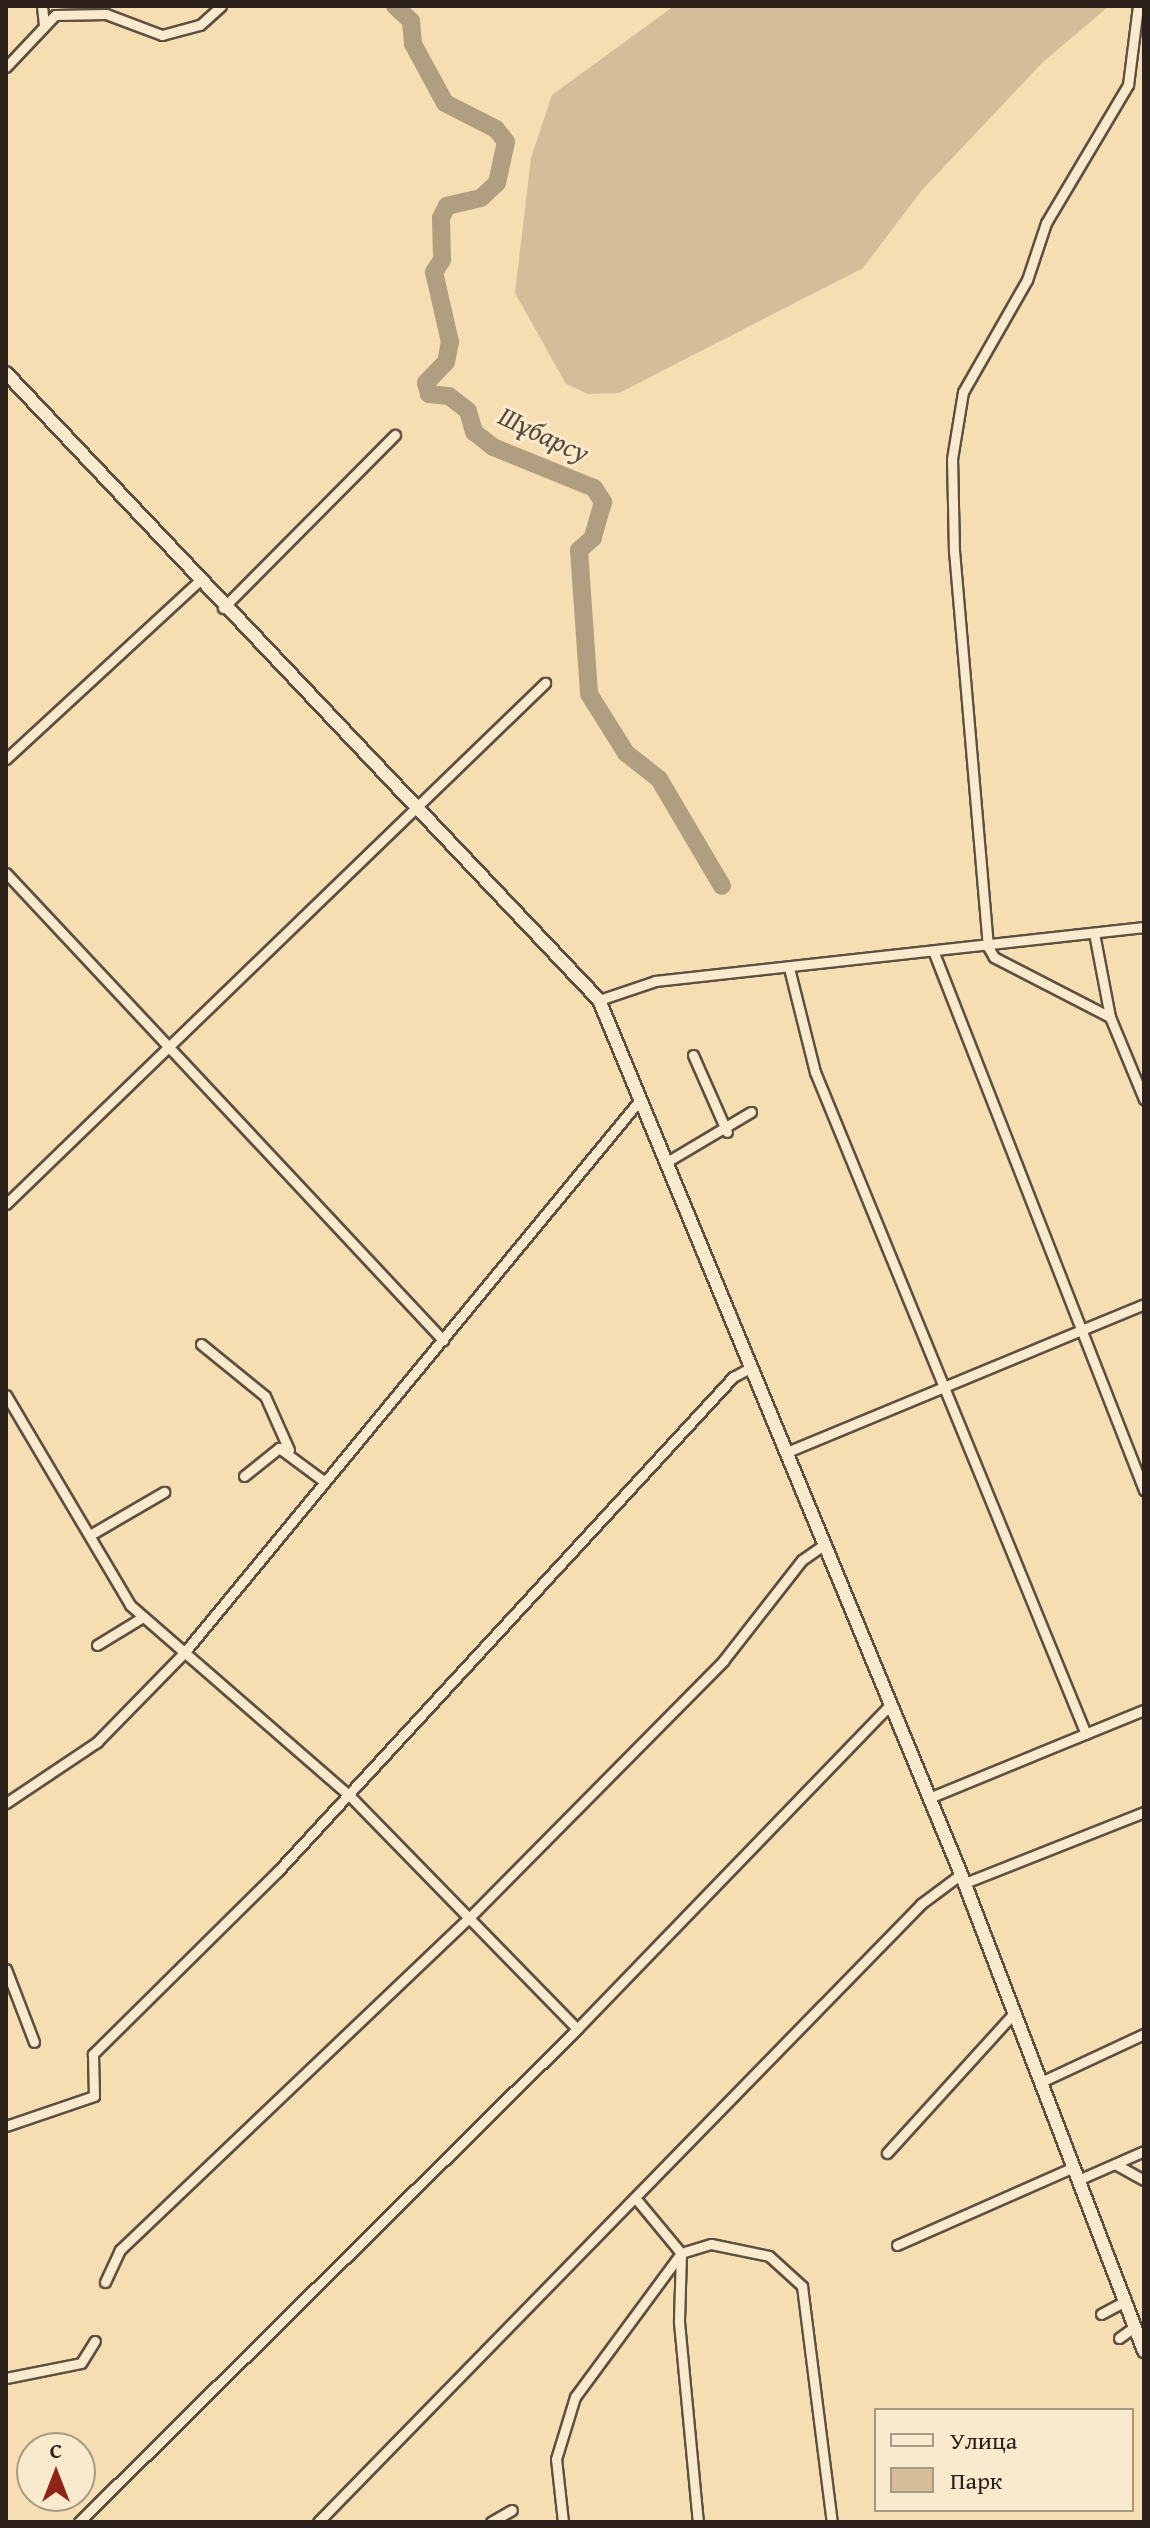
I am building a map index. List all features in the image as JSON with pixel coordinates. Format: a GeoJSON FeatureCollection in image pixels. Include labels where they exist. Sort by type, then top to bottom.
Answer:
{"type":"FeatureCollection","features":[{"type":"Feature","properties":{"kind":"street"},"geometry":{"type":"LineString","coordinates":[[42,6],[44,24]]}},
{"type":"Feature","properties":{"kind":"street"},"geometry":{"type":"LineString","coordinates":[[6,67],[55,15],[106,14],[162,35],[200,25],[221,6]]}},
{"type":"Feature","properties":{"kind":"street"},"geometry":{"type":"LineString","coordinates":[[1110,1017],[994,957],[988,947],[954,552],[954,426],[963,392],[1027,280],[1046,223],[1128,85],[1138,6]]}},
{"type":"Feature","properties":{"kind":"street"},"geometry":{"type":"LineString","coordinates":[[7,375],[198,582],[599,1000],[963,1879],[1144,2351]]}},
{"type":"Feature","properties":{"kind":"street"},"geometry":{"type":"LineString","coordinates":[[223,608],[395,435]]}},
{"type":"Feature","properties":{"kind":"street"},"geometry":{"type":"LineString","coordinates":[[6,759],[198,582]]}},
{"type":"Feature","properties":{"kind":"street"},"geometry":{"type":"LineString","coordinates":[[6,1204],[545,683]]}},
{"type":"Feature","properties":{"kind":"street"},"geometry":{"type":"LineString","coordinates":[[6,873],[443,1340]]}},
{"type":"Feature","properties":{"kind":"street"},"geometry":{"type":"LineString","coordinates":[[599,1000],[655,981],[934,953],[1144,927]]}},
{"type":"Feature","properties":{"kind":"street"},"geometry":{"type":"LineString","coordinates":[[1094,933],[1110,1017],[1144,1099]]}},
{"type":"Feature","properties":{"kind":"street"},"geometry":{"type":"LineString","coordinates":[[934,953],[1144,1490]]}},
{"type":"Feature","properties":{"kind":"street"},"geometry":{"type":"LineString","coordinates":[[789,968],[815,1072],[1086,1734]]}},
{"type":"Feature","properties":{"kind":"street"},"geometry":{"type":"LineString","coordinates":[[693,1055],[727,1132]]}},
{"type":"Feature","properties":{"kind":"street"},"geometry":{"type":"LineString","coordinates":[[6,1803],[97,1742],[183,1654],[639,1101]]}},
{"type":"Feature","properties":{"kind":"street"},"geometry":{"type":"LineString","coordinates":[[665,1163],[727,1132],[751,1112]]}},
{"type":"Feature","properties":{"kind":"street"},"geometry":{"type":"LineString","coordinates":[[787,1452],[1144,1304]]}},
{"type":"Feature","properties":{"kind":"street"},"geometry":{"type":"LineString","coordinates":[[201,1344],[265,1396],[289,1450],[325,1482]]}},
{"type":"Feature","properties":{"kind":"street"},"geometry":{"type":"LineString","coordinates":[[6,2126],[94,2096],[93,2054],[350,1796],[733,1377],[750,1368]]}},
{"type":"Feature","properties":{"kind":"street"},"geometry":{"type":"LineString","coordinates":[[6,1395],[90,1535],[108,1578],[143,1617],[350,1796],[577,2029]]}},
{"type":"Feature","properties":{"kind":"street"},"geometry":{"type":"LineString","coordinates":[[244,1476],[272,1450],[289,1450]]}},
{"type":"Feature","properties":{"kind":"street"},"geometry":{"type":"LineString","coordinates":[[90,1535],[164,1492]]}},
{"type":"Feature","properties":{"kind":"street"},"geometry":{"type":"LineString","coordinates":[[105,2282],[120,2250],[468,1919],[723,1661],[802,1560],[825,1544]]}},
{"type":"Feature","properties":{"kind":"street"},"geometry":{"type":"LineString","coordinates":[[97,1645],[143,1617]]}},
{"type":"Feature","properties":{"kind":"street"},"geometry":{"type":"LineString","coordinates":[[79,2522],[577,2029],[891,1704]]}},
{"type":"Feature","properties":{"kind":"street"},"geometry":{"type":"LineString","coordinates":[[929,1798],[1144,1710]]}},
{"type":"Feature","properties":{"kind":"street"},"geometry":{"type":"LineString","coordinates":[[318,2522],[637,2200],[921,1904],[963,1879],[1144,1812]]}},
{"type":"Feature","properties":{"kind":"street"},"geometry":{"type":"LineString","coordinates":[[6,1969],[34,2042]]}},
{"type":"Feature","properties":{"kind":"street"},"geometry":{"type":"LineString","coordinates":[[887,2153],[1015,2012]]}},
{"type":"Feature","properties":{"kind":"street"},"geometry":{"type":"LineString","coordinates":[[1041,2082],[1144,2034]]}},
{"type":"Feature","properties":{"kind":"street"},"geometry":{"type":"LineString","coordinates":[[897,2245],[1076,2174],[1115,2164],[1144,2151]]}},
{"type":"Feature","properties":{"kind":"street"},"geometry":{"type":"LineString","coordinates":[[1115,2164],[1144,2180]]}},
{"type":"Feature","properties":{"kind":"street"},"geometry":{"type":"LineString","coordinates":[[637,2200],[681,2253],[679,2322],[698,2522]]}},
{"type":"Feature","properties":{"kind":"street"},"geometry":{"type":"LineString","coordinates":[[563,2522],[556,2459],[575,2397],[681,2253],[711,2244],[752,2249],[802,2286],[832,2522]]}},
{"type":"Feature","properties":{"kind":"street"},"geometry":{"type":"LineString","coordinates":[[1101,2314],[1125,2301]]}},
{"type":"Feature","properties":{"kind":"street"},"geometry":{"type":"LineString","coordinates":[[1119,2338],[1134,2327]]}},
{"type":"Feature","properties":{"kind":"street"},"geometry":{"type":"LineString","coordinates":[[6,2378],[81,2363],[95,2341]]}},
{"type":"Feature","properties":{"kind":"street"},"geometry":{"type":"LineString","coordinates":[[491,2522],[512,2510]]}},
{"type":"Feature","properties":{"kind":"green space"},"geometry":{"type":"Polygon","coordinates":[[[674,6],[1109,6],[1042,63],[922,190],[863,268],[619,393],[588,394],[566,384],[515,293],[531,158],[552,95],[674,6]]]}},
{"type":"Feature","properties":{"kind":"waterway","name":"Шұбарсу"},"geometry":{"type":"LineString","coordinates":[[395,6],[411,21],[413,44],[445,103],[496,129],[506,142],[497,183],[481,198],[447,206],[441,218],[442,260],[434,272],[450,342],[446,362],[426,383],[429,394],[449,396],[468,411],[474,432],[493,447],[594,488],[603,502],[593,538],[579,550],[589,694],[626,753],[659,779],[722,886]]}}]}
